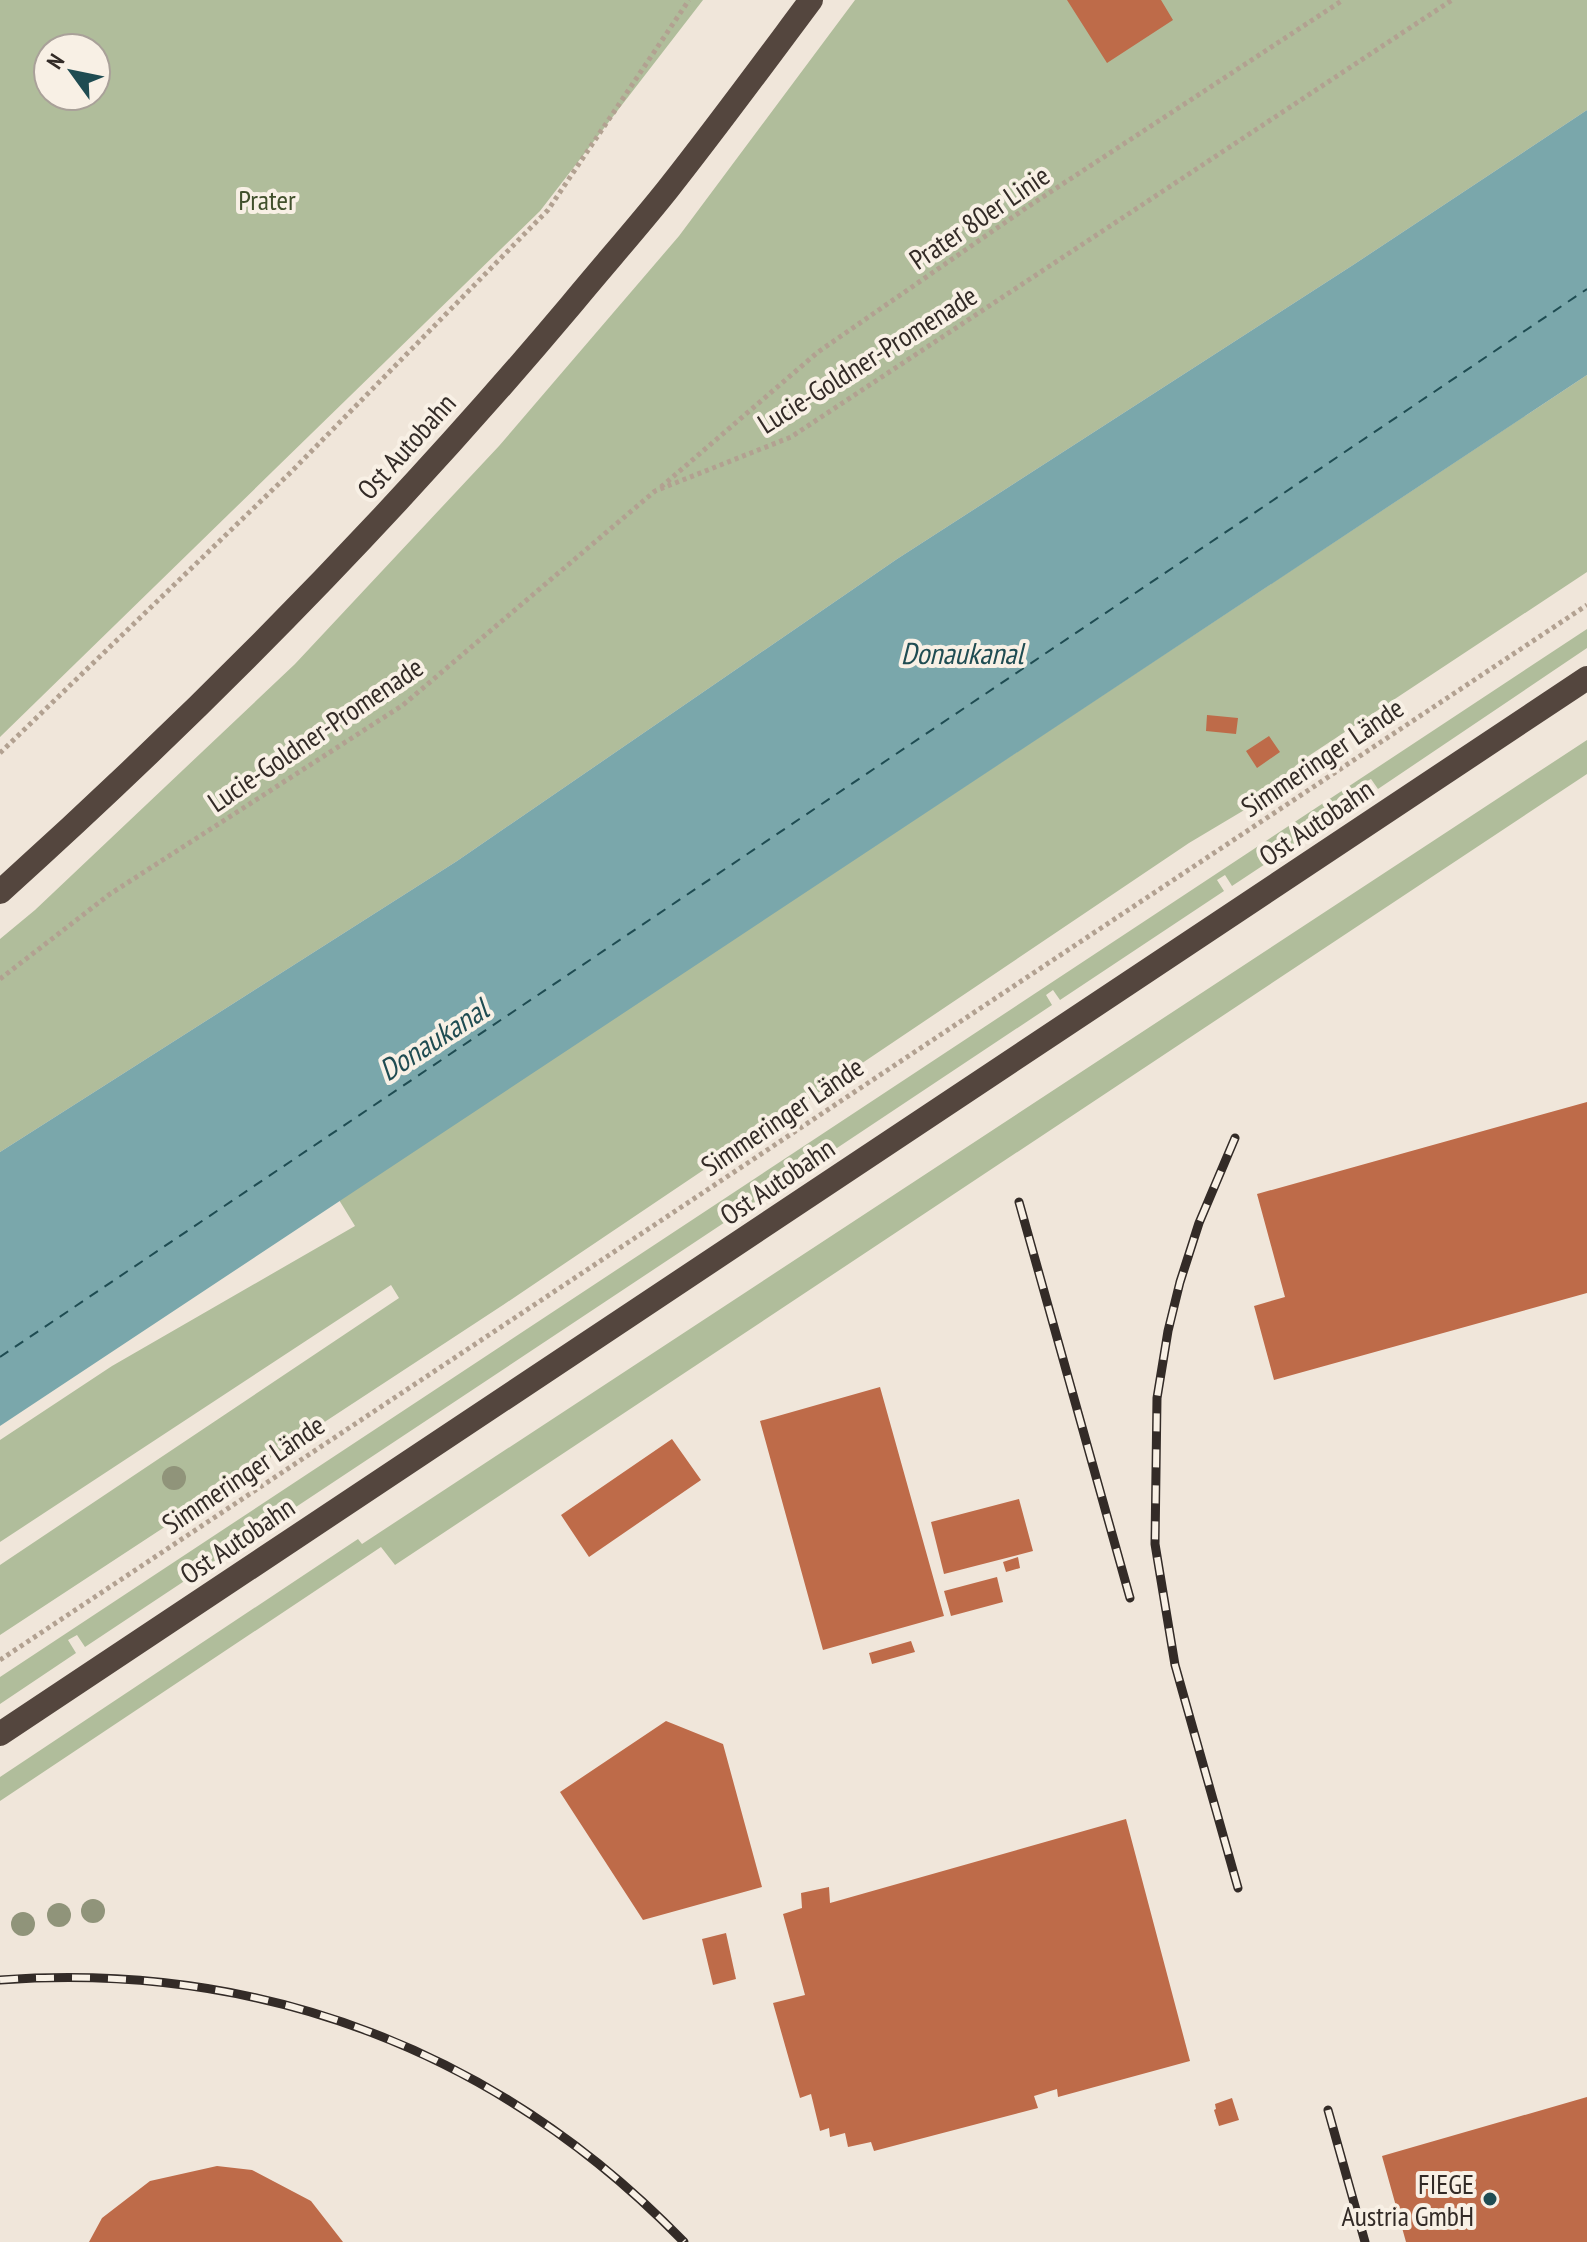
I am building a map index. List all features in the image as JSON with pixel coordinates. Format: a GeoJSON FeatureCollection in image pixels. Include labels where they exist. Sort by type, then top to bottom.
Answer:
{"type":"FeatureCollection","features":[{"type":"Feature","properties":{"kind":"highway","name":"Ost Autobahn"},"geometry":{"type":"LineString","coordinates":[[0,892],[103,799],[254,651],[406,493],[524,360],[667,190],[811,0]]}},
{"type":"Feature","properties":{"kind":"highway","name":"Ost Autobahn"},"geometry":{"type":"LineString","coordinates":[[0,1734],[1587,678]]}},
{"type":"Feature","properties":{"kind":"path"},"geometry":{"type":"LineString","coordinates":[[0,753],[291,472],[548,210],[689,0]]}},
{"type":"Feature","properties":{"kind":"path","name":"Prater 80er Linie"},"geometry":{"type":"LineString","coordinates":[[655,491],[818,352],[1026,208],[1343,0]]}},
{"type":"Feature","properties":{"kind":"path","name":"Lucie-Goldner-Promenade"},"geometry":{"type":"LineString","coordinates":[[0,979],[110,894],[403,705],[655,491],[791,437],[1452,0]]}},
{"type":"Feature","properties":{"kind":"path","name":"Simmeringer Lände"},"geometry":{"type":"LineString","coordinates":[[0,1660],[1587,605]]}},
{"type":"Feature","properties":{"kind":"green space","name":"Prater"},"geometry":{"type":"Polygon","coordinates":[[[0,0],[703,0],[540,211],[0,737],[0,0]]]}},
{"type":"Feature","properties":{"kind":"green space"},"geometry":{"type":"Polygon","coordinates":[[[855,0],[1587,0],[1587,110],[897,559],[457,861],[0,1152],[0,939],[35,910],[295,664],[499,446],[679,236],[855,0]]]}},
{"type":"Feature","properties":{"kind":"green space"},"geometry":{"type":"Polygon","coordinates":[[[1587,375],[1587,572],[1298,763],[1303,775],[1189,843],[503,1305],[0,1635],[0,1565],[399,1298],[391,1285],[0,1542],[0,1440],[112,1366],[355,1226],[339,1200],[1587,375]]]}},
{"type":"Feature","properties":{"kind":"green space"},"geometry":{"type":"Polygon","coordinates":[[[1587,629],[1587,648],[1378,789],[1371,779],[1365,782],[1371,794],[1232,886],[1225,875],[1217,880],[1224,891],[1060,1000],[1053,990],[1046,995],[1052,1005],[831,1152],[824,1141],[814,1147],[821,1158],[795,1176],[788,1165],[781,1169],[787,1181],[85,1647],[77,1635],[68,1640],[76,1653],[0,1704],[0,1677],[1587,629]]]}},
{"type":"Feature","properties":{"kind":"green space"},"geometry":{"type":"Polygon","coordinates":[[[1587,740],[1587,774],[395,1565],[381,1547],[0,1801],[0,1777],[358,1539],[362,1544],[1587,740]]]}},
{"type":"Feature","properties":{"kind":"water","name":"Donaukanal"},"geometry":{"type":"Polygon","coordinates":[[[1587,110],[1587,375],[0,1426],[0,1152],[457,861],[897,559],[1587,110]]]}},
{"type":"Feature","properties":{"kind":"building"},"geometry":{"type":"Polygon","coordinates":[[[1067,0],[1161,0],[1173,20],[1107,63],[1067,0]]]}},
{"type":"Feature","properties":{"kind":"building"},"geometry":{"type":"Polygon","coordinates":[[[1207,715],[1238,718],[1236,734],[1206,731],[1207,715]]]}},
{"type":"Feature","properties":{"kind":"building"},"geometry":{"type":"Polygon","coordinates":[[[1269,736],[1280,752],[1257,768],[1246,751],[1269,736]]]}},
{"type":"Feature","properties":{"kind":"building"},"geometry":{"type":"Polygon","coordinates":[[[1587,1102],[1587,1293],[1274,1380],[1254,1306],[1285,1297],[1257,1194],[1587,1102]]]}},
{"type":"Feature","properties":{"kind":"building"},"geometry":{"type":"Polygon","coordinates":[[[880,1387],[944,1616],[823,1650],[760,1421],[880,1387]]]}},
{"type":"Feature","properties":{"kind":"building"},"geometry":{"type":"Polygon","coordinates":[[[672,1439],[701,1480],[589,1557],[561,1515],[672,1439]]]}},
{"type":"Feature","properties":{"kind":"building"},"geometry":{"type":"Polygon","coordinates":[[[1019,1499],[1033,1551],[944,1574],[931,1522],[1019,1499]]]}},
{"type":"Feature","properties":{"kind":"building"},"geometry":{"type":"Polygon","coordinates":[[[1018,1557],[1020,1568],[1006,1572],[1003,1562],[1018,1557]]]}},
{"type":"Feature","properties":{"kind":"building"},"geometry":{"type":"Polygon","coordinates":[[[997,1577],[1003,1602],[951,1616],[944,1591],[997,1577]]]}},
{"type":"Feature","properties":{"kind":"building"},"geometry":{"type":"Polygon","coordinates":[[[911,1641],[915,1652],[872,1664],[869,1653],[911,1641]]]}},
{"type":"Feature","properties":{"kind":"building"},"geometry":{"type":"Polygon","coordinates":[[[666,1721],[723,1744],[762,1887],[643,1920],[560,1792],[666,1721]]]}},
{"type":"Feature","properties":{"kind":"building"},"geometry":{"type":"Polygon","coordinates":[[[1126,1819],[1190,2061],[1058,2097],[1057,2089],[1034,2096],[1038,2108],[874,2151],[871,2142],[848,2147],[845,2133],[830,2137],[829,2128],[820,2131],[811,2094],[800,2098],[773,2003],[805,1995],[783,1914],[802,1908],[801,1893],[829,1887],[830,1903],[1126,1819]]]}},
{"type":"Feature","properties":{"kind":"building"},"geometry":{"type":"Polygon","coordinates":[[[726,1933],[736,1979],[713,1985],[702,1939],[726,1933]]]}},
{"type":"Feature","properties":{"kind":"building","name":"FIEGE Austria GmbH"},"geometry":{"type":"Polygon","coordinates":[[[1587,2097],[1587,2242],[1406,2242],[1382,2156],[1587,2097]]]}},
{"type":"Feature","properties":{"kind":"building"},"geometry":{"type":"Polygon","coordinates":[[[1232,2098],[1239,2120],[1219,2126],[1215,2104],[1232,2098]]]}},
{"type":"Feature","properties":{"kind":"building"},"geometry":{"type":"Polygon","coordinates":[[[217,2166],[252,2170],[311,2201],[343,2242],[89,2242],[102,2218],[150,2181],[217,2166]]]}},
{"type":"Feature","properties":{"kind":"ferry route"},"geometry":{"type":"LineString","coordinates":[[0,1357],[1587,289]]}},
{"type":"Feature","properties":{"kind":"railway"},"geometry":{"type":"LineString","coordinates":[[1235,1138],[1199,1223],[1168,1331],[1157,1398],[1155,1544],[1175,1665],[1238,1888]]}},
{"type":"Feature","properties":{"kind":"railway"},"geometry":{"type":"LineString","coordinates":[[1019,1202],[1130,1598]]}},
{"type":"Feature","properties":{"kind":"railway"},"geometry":{"type":"LineString","coordinates":[[0,1980],[97,1978],[192,1986],[283,2004],[372,2033],[456,2071],[536,2118],[613,2175],[684,2242]]}},
{"type":"Feature","properties":{"kind":"railway"},"geometry":{"type":"LineString","coordinates":[[1328,2110],[1365,2242]]}},
{"type":"Feature","properties":{"kind":"place","name":"FIEGE Austria GmbH"},"geometry":{"type":"Point","coordinates":[1490,2199]}}]}
